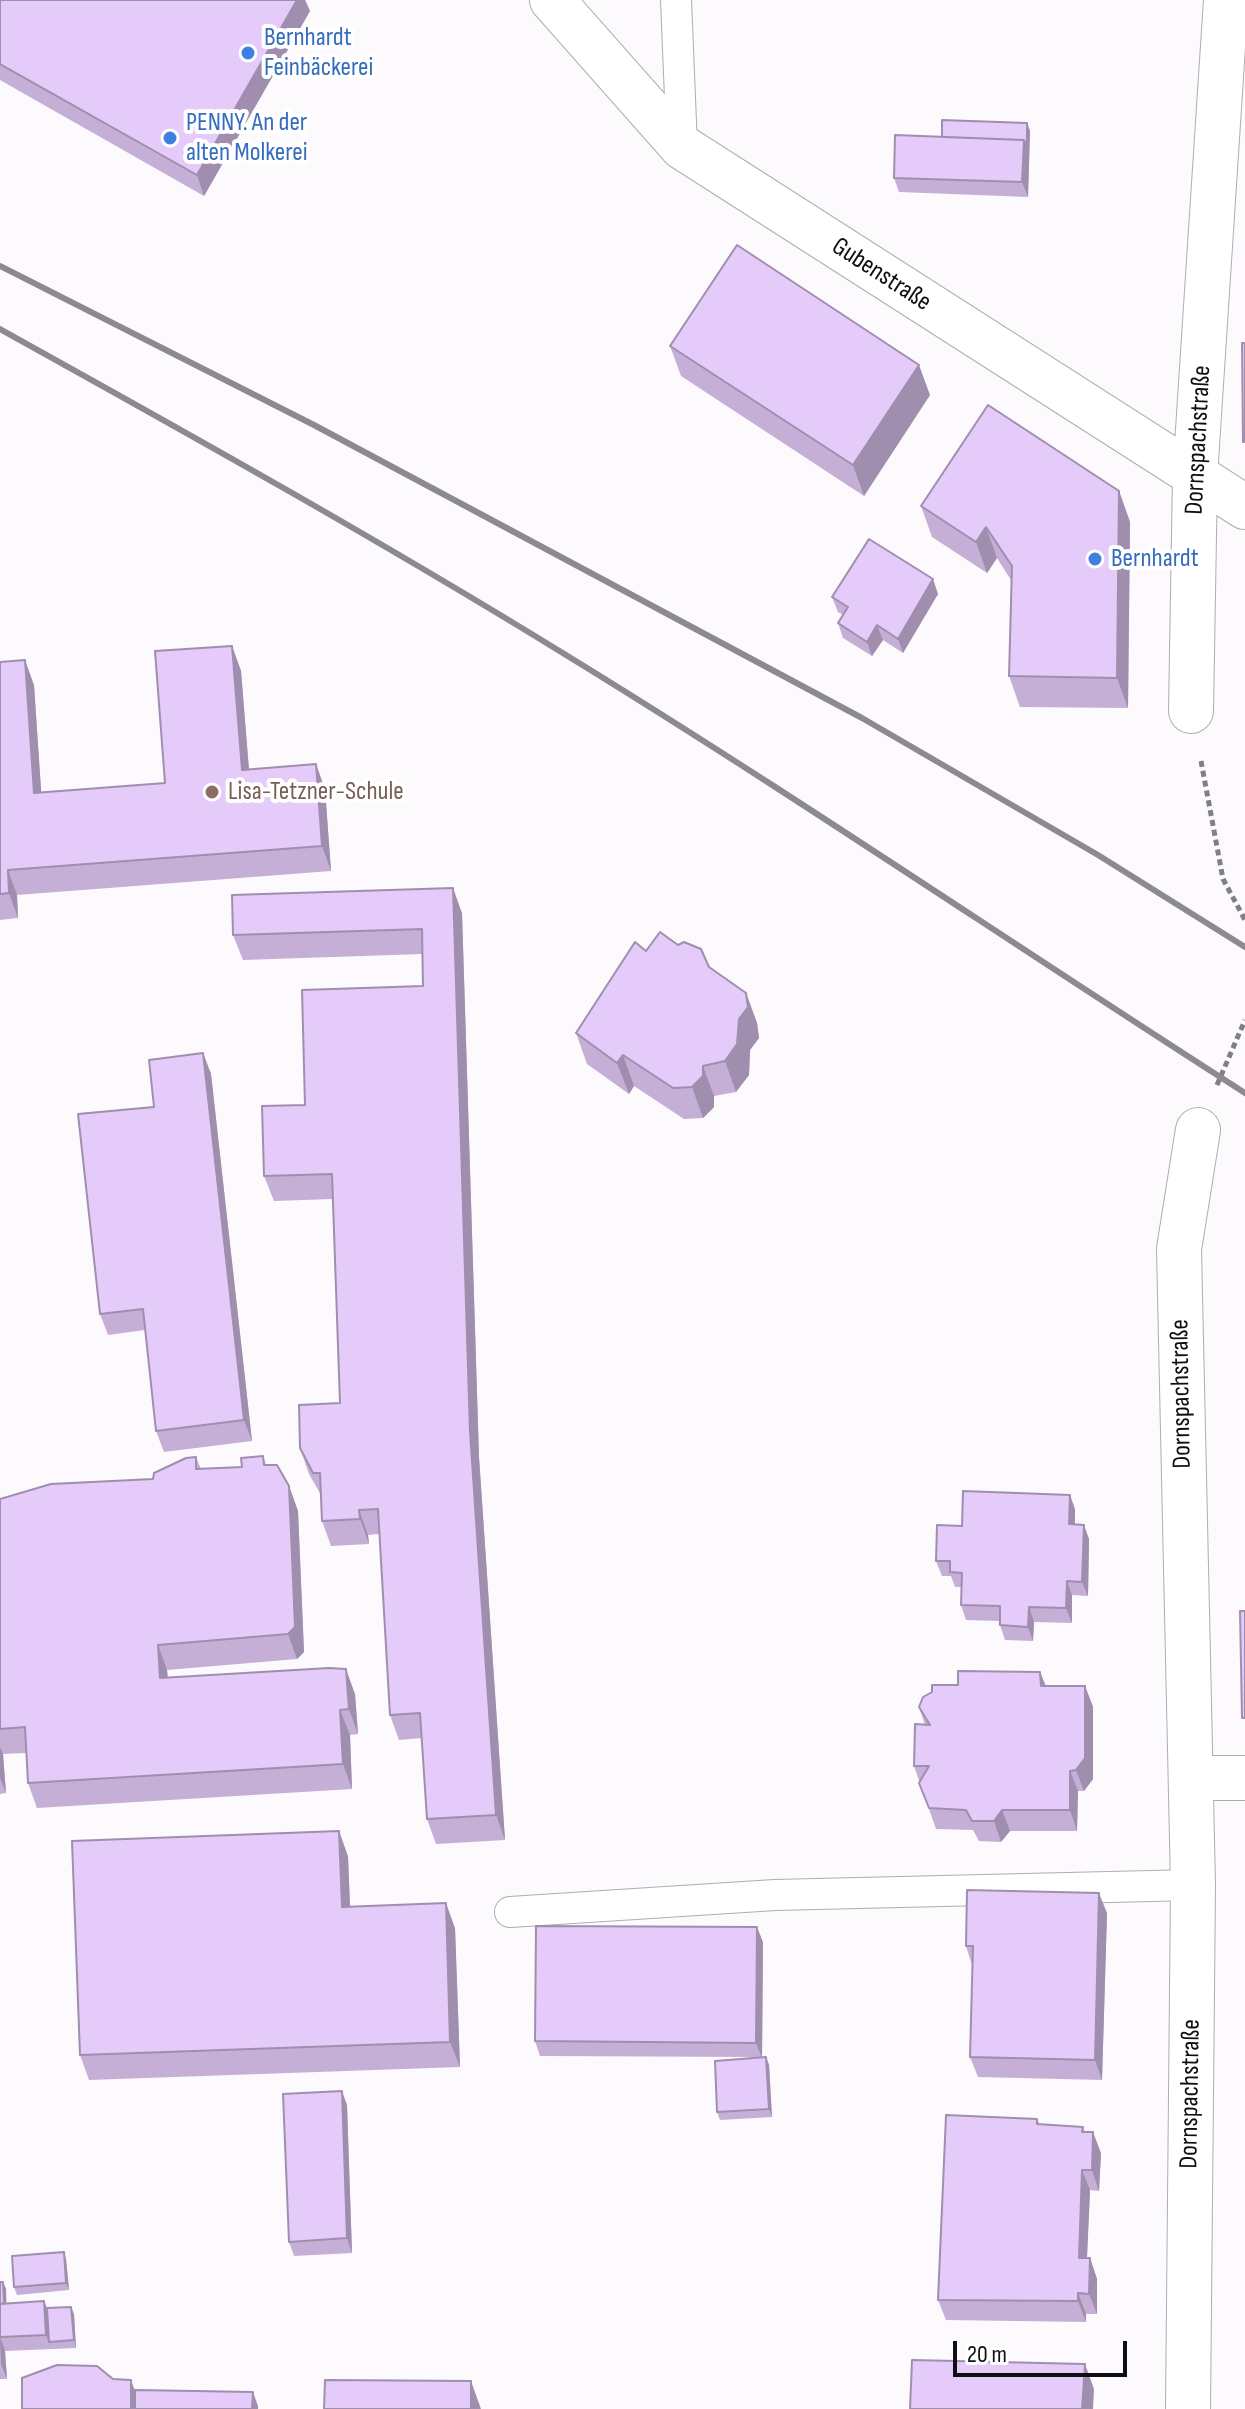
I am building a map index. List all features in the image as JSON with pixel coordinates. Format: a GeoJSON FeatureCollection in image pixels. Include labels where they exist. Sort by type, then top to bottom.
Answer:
{"type":"FeatureCollection","features":[{"type":"Feature","properties":{"kind":"street","name":"Gubenstraße"},"geometry":{"type":"LineString","coordinates":[[552,0],[682,147],[1245,507]]}},
{"type":"Feature","properties":{"kind":"street","name":"Dornspachstraße"},"geometry":{"type":"LineString","coordinates":[[1191,711],[1195,476],[1226,0]]}},
{"type":"Feature","properties":{"kind":"street","name":"Dornspachstraße"},"geometry":{"type":"LineString","coordinates":[[1188,2409],[1193,1885],[1179,1249],[1198,1130]]}},
{"type":"Feature","properties":{"kind":"street"},"geometry":{"type":"LineString","coordinates":[[1191,1778],[1245,1778]]}},
{"type":"Feature","properties":{"kind":"lane"},"geometry":{"type":"LineString","coordinates":[[676,0],[682,147]]}},
{"type":"Feature","properties":{"kind":"lane"},"geometry":{"type":"LineString","coordinates":[[510,1912],[775,1895],[1193,1885]]}},
{"type":"Feature","properties":{"kind":"path"},"geometry":{"type":"LineString","coordinates":[[1191,711],[1223,879],[1245,920]]}},
{"type":"Feature","properties":{"kind":"path"},"geometry":{"type":"LineString","coordinates":[[1198,1130],[1245,1020]]}},
{"type":"Feature","properties":{"kind":"building","name":"PENNY. An der alten Molkerei"},"geometry":{"type":"Polygon","coordinates":[[[0,0],[297,0],[197,175],[0,64],[0,0]]]}},
{"type":"Feature","properties":{"kind":"building"},"geometry":{"type":"Polygon","coordinates":[[[942,120],[1027,123],[1027,147],[1024,140],[942,137],[942,120]]]}},
{"type":"Feature","properties":{"kind":"building"},"geometry":{"type":"Polygon","coordinates":[[[895,135],[1024,140],[1022,182],[894,178],[895,135]]]}},
{"type":"Feature","properties":{"kind":"building"},"geometry":{"type":"Polygon","coordinates":[[[737,245],[919,365],[853,465],[670,346],[737,245]]]}},
{"type":"Feature","properties":{"kind":"building"},"geometry":{"type":"Polygon","coordinates":[[[1242,343],[1245,343],[1245,442],[1243,442],[1242,343]]]}},
{"type":"Feature","properties":{"kind":"building"},"geometry":{"type":"Polygon","coordinates":[[[988,405],[1119,491],[1117,678],[1009,676],[1012,566],[986,527],[976,542],[921,506],[988,405]]]}},
{"type":"Feature","properties":{"kind":"building"},"geometry":{"type":"Polygon","coordinates":[[[869,539],[933,579],[898,639],[877,625],[867,642],[838,623],[848,607],[832,597],[869,539]]]}},
{"type":"Feature","properties":{"kind":"building","name":"Lisa-Tetzner-Schule"},"geometry":{"type":"Polygon","coordinates":[[[232,646],[242,770],[316,764],[322,846],[8,870],[9,893],[0,894],[0,662],[25,660],[34,793],[165,783],[155,651],[232,646]]]}},
{"type":"Feature","properties":{"kind":"building"},"geometry":{"type":"Polygon","coordinates":[[[453,888],[470,1432],[496,1815],[427,1819],[420,1713],[390,1715],[378,1509],[359,1510],[360,1519],[322,1521],[320,1473],[313,1473],[300,1448],[299,1405],[340,1403],[332,1174],[264,1176],[262,1106],[305,1105],[302,990],[423,986],[422,929],[233,935],[232,895],[453,888]]]}},
{"type":"Feature","properties":{"kind":"building"},"geometry":{"type":"Polygon","coordinates":[[[660,932],[678,945],[684,942],[701,949],[709,967],[746,993],[748,1007],[739,1019],[737,1044],[725,1061],[703,1066],[703,1076],[692,1087],[673,1088],[623,1055],[617,1063],[576,1033],[635,942],[646,951],[660,932]]]}},
{"type":"Feature","properties":{"kind":"building"},"geometry":{"type":"Polygon","coordinates":[[[203,1053],[244,1420],[156,1431],[143,1309],[100,1314],[78,1114],[154,1107],[149,1060],[203,1053]]]}},
{"type":"Feature","properties":{"kind":"building"},"geometry":{"type":"Polygon","coordinates":[[[263,1456],[264,1465],[277,1465],[289,1486],[295,1627],[288,1634],[158,1645],[160,1678],[346,1669],[349,1709],[340,1710],[343,1764],[28,1783],[25,1727],[0,1729],[0,1499],[51,1484],[153,1479],[154,1473],[186,1458],[196,1457],[196,1469],[242,1467],[241,1458],[263,1456]]]}},
{"type":"Feature","properties":{"kind":"building"},"geometry":{"type":"Polygon","coordinates":[[[963,1491],[1070,1495],[1069,1524],[1084,1525],[1082,1582],[1067,1581],[1066,1608],[1029,1607],[1028,1627],[1000,1625],[1000,1606],[961,1605],[962,1573],[950,1572],[950,1561],[936,1561],[937,1525],[962,1526],[963,1491]]]}},
{"type":"Feature","properties":{"kind":"building"},"geometry":{"type":"Polygon","coordinates":[[[1240,1611],[1245,1611],[1245,1718],[1242,1718],[1240,1611]]]}},
{"type":"Feature","properties":{"kind":"building"},"geometry":{"type":"Polygon","coordinates":[[[958,1671],[1040,1672],[1041,1686],[1085,1686],[1085,1758],[1076,1770],[1070,1771],[1070,1810],[1002,1810],[994,1821],[972,1821],[966,1810],[929,1808],[919,1783],[929,1766],[914,1766],[915,1724],[930,1725],[919,1707],[923,1697],[932,1692],[932,1685],[958,1685],[958,1671]]]}},
{"type":"Feature","properties":{"kind":"building"},"geometry":{"type":"Polygon","coordinates":[[[339,1831],[342,1907],[446,1903],[450,2042],[80,2055],[72,1841],[339,1831]]]}},
{"type":"Feature","properties":{"kind":"building"},"geometry":{"type":"Polygon","coordinates":[[[967,1890],[1099,1893],[1095,2060],[970,2057],[973,1946],[966,1946],[967,1890]]]}},
{"type":"Feature","properties":{"kind":"building"},"geometry":{"type":"Polygon","coordinates":[[[536,1926],[757,1927],[756,2043],[535,2041],[536,1926]]]}},
{"type":"Feature","properties":{"kind":"building"},"geometry":{"type":"Polygon","coordinates":[[[766,2057],[769,2109],[717,2112],[715,2061],[766,2057]]]}},
{"type":"Feature","properties":{"kind":"building"},"geometry":{"type":"Polygon","coordinates":[[[342,2091],[347,2238],[289,2242],[283,2094],[342,2091]]]}},
{"type":"Feature","properties":{"kind":"building"},"geometry":{"type":"Polygon","coordinates":[[[946,2115],[1037,2119],[1037,2124],[1083,2127],[1082,2132],[1093,2132],[1092,2170],[1082,2170],[1079,2258],[1090,2258],[1089,2294],[1078,2293],[1078,2301],[938,2300],[946,2115]]]}},
{"type":"Feature","properties":{"kind":"building"},"geometry":{"type":"Polygon","coordinates":[[[64,2252],[66,2283],[14,2287],[12,2256],[64,2252]]]}},
{"type":"Feature","properties":{"kind":"building"},"geometry":{"type":"Polygon","coordinates":[[[0,2282],[3,2282],[4,2303],[0,2304],[0,2282]]]}},
{"type":"Feature","properties":{"kind":"building"},"geometry":{"type":"Polygon","coordinates":[[[44,2301],[46,2335],[0,2337],[0,2304],[44,2301]]]}},
{"type":"Feature","properties":{"kind":"building"},"geometry":{"type":"Polygon","coordinates":[[[71,2307],[74,2340],[49,2342],[47,2308],[71,2307]]]}},
{"type":"Feature","properties":{"kind":"building"},"geometry":{"type":"Polygon","coordinates":[[[912,2360],[1085,2364],[1082,2409],[910,2409],[912,2360]]]}},
{"type":"Feature","properties":{"kind":"building"},"geometry":{"type":"Polygon","coordinates":[[[57,2365],[97,2366],[113,2379],[131,2380],[131,2409],[22,2409],[22,2378],[57,2365]]]}},
{"type":"Feature","properties":{"kind":"building"},"geometry":{"type":"Polygon","coordinates":[[[325,2380],[471,2381],[471,2409],[324,2409],[325,2380]]]}},
{"type":"Feature","properties":{"kind":"building"},"geometry":{"type":"Polygon","coordinates":[[[135,2390],[253,2392],[252,2409],[135,2409],[135,2390]]]}},
{"type":"Feature","properties":{"kind":"railway"},"geometry":{"type":"LineString","coordinates":[[0,266],[314,425],[862,718],[1098,855],[1245,947]]}},
{"type":"Feature","properties":{"kind":"railway"},"geometry":{"type":"LineString","coordinates":[[0,329],[356,530],[566,655],[1245,1093]]}},
{"type":"Feature","properties":{"kind":"place","name":"Bernhardt Feinbäckerei"},"geometry":{"type":"Point","coordinates":[248,53]}},
{"type":"Feature","properties":{"kind":"place","name":"PENNY. An der alten Molkerei"},"geometry":{"type":"Point","coordinates":[170,138]}},
{"type":"Feature","properties":{"kind":"place","name":"Bernhardt"},"geometry":{"type":"Point","coordinates":[1095,559]}},
{"type":"Feature","properties":{"kind":"place","name":"Lisa-Tetzner-Schule"},"geometry":{"type":"Point","coordinates":[212,792]}}]}
